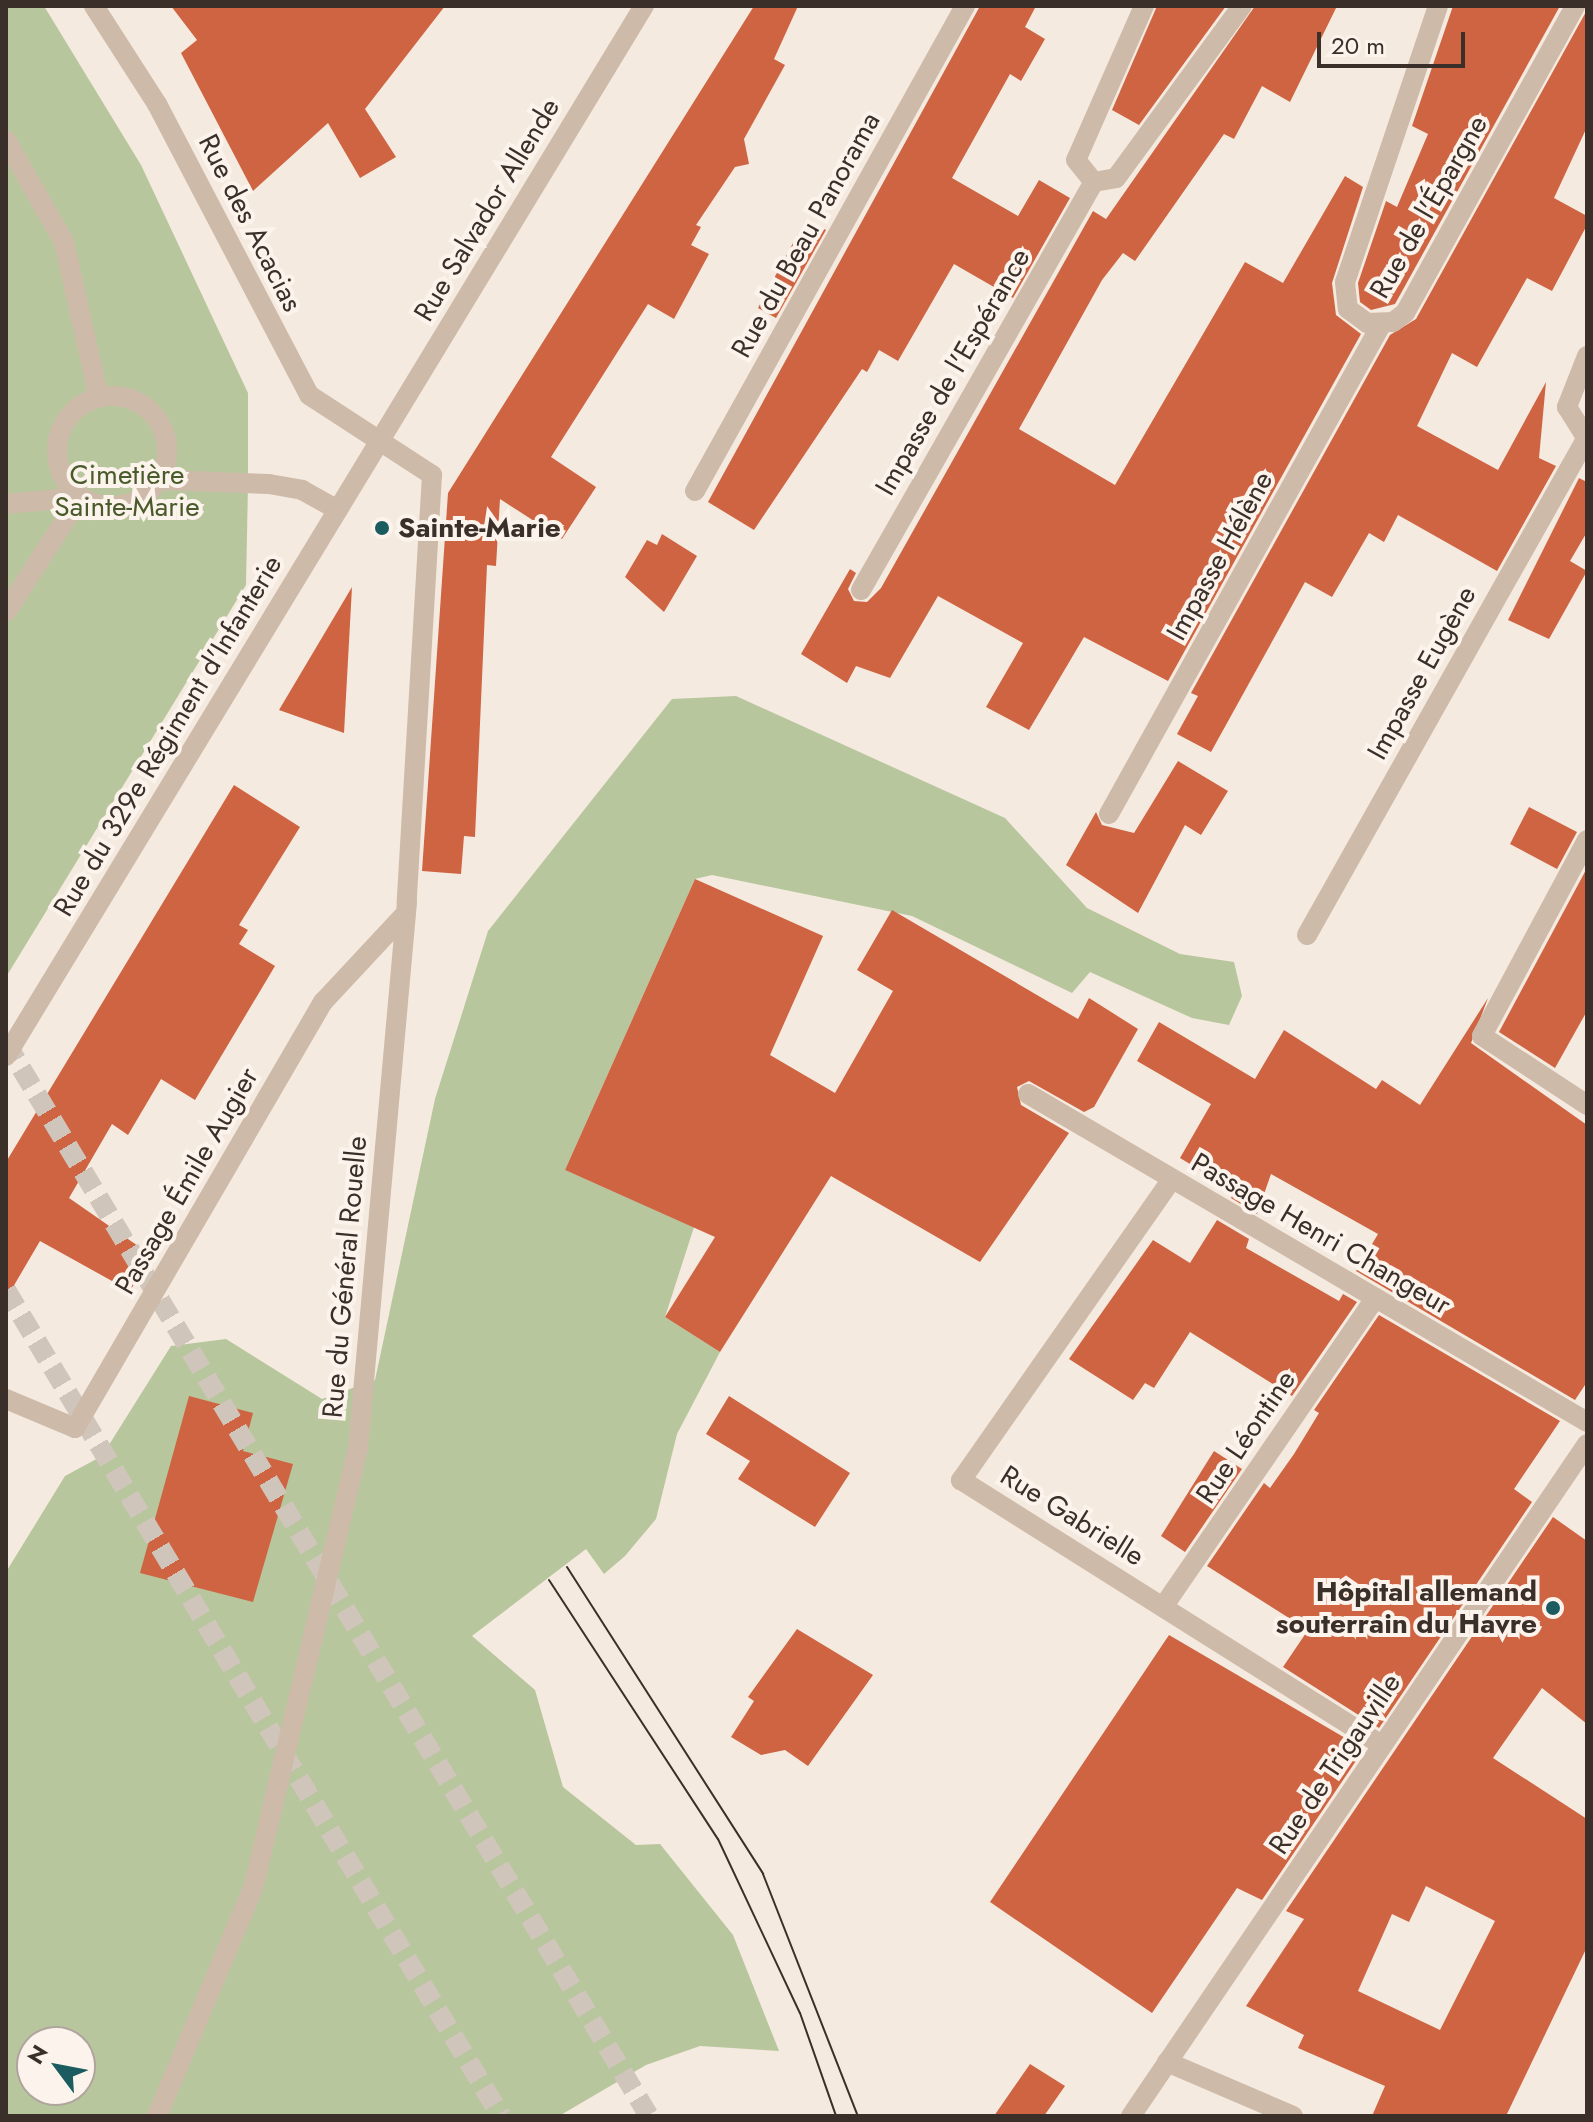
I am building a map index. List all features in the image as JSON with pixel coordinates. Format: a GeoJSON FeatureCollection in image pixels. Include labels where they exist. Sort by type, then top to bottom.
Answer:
{"type":"FeatureCollection","features":[{"type":"Feature","properties":{"kind":"street","name":"Rue des Acacias"},"geometry":{"type":"LineString","coordinates":[[94,6],[157,104],[309,395],[378,444]]}},
{"type":"Feature","properties":{"kind":"street","name":"Rue Salvador Allende"},"geometry":{"type":"LineString","coordinates":[[378,444],[644,6]]}},
{"type":"Feature","properties":{"kind":"street","name":"Rue du Beau Panorama"},"geometry":{"type":"LineString","coordinates":[[695,491],[965,6]]}},
{"type":"Feature","properties":{"kind":"street"},"geometry":{"type":"LineString","coordinates":[[1144,6],[1076,160],[1094,182],[1116,178],[1242,6]]}},
{"type":"Feature","properties":{"kind":"street","name":"Rue de l'Épargne"},"geometry":{"type":"LineString","coordinates":[[1438,6],[1345,282],[1348,309],[1381,325],[1405,313],[1575,6]]}},
{"type":"Feature","properties":{"kind":"street"},"geometry":{"type":"LineString","coordinates":[[6,140],[64,242],[99,398]]}},
{"type":"Feature","properties":{"kind":"street","name":"Impasse de l'Espérance"},"geometry":{"type":"LineString","coordinates":[[861,590],[1094,182]]}},
{"type":"Feature","properties":{"kind":"street","name":"Impasse Hélène"},"geometry":{"type":"LineString","coordinates":[[1109,814],[1381,325]]}},
{"type":"Feature","properties":{"kind":"street"},"geometry":{"type":"LineString","coordinates":[[1586,439],[1567,407],[1587,356]]}},
{"type":"Feature","properties":{"kind":"street"},"geometry":{"type":"LineString","coordinates":[[80,497],[60,468],[59,441],[69,417],[99,398],[126,399],[151,411],[167,444],[160,480]]}},
{"type":"Feature","properties":{"kind":"street","name":"Impasse Eugène"},"geometry":{"type":"LineString","coordinates":[[1307,935],[1586,439]]}},
{"type":"Feature","properties":{"kind":"street","name":"Rue du 329e Régiment d'Infanterie"},"geometry":{"type":"LineString","coordinates":[[6,1056],[378,444]]}},
{"type":"Feature","properties":{"kind":"street","name":"Rue du Général Rouelle"},"geometry":{"type":"LineString","coordinates":[[157,2116],[253,1888],[358,1448],[406,913],[432,475],[378,444]]}},
{"type":"Feature","properties":{"kind":"street"},"geometry":{"type":"LineString","coordinates":[[6,504],[80,497],[114,507],[160,480],[269,484],[302,490],[338,510]]}},
{"type":"Feature","properties":{"kind":"street"},"geometry":{"type":"LineString","coordinates":[[6,612],[80,497]]}},
{"type":"Feature","properties":{"kind":"street"},"geometry":{"type":"LineString","coordinates":[[1587,840],[1482,1036],[1587,1105]]}},
{"type":"Feature","properties":{"kind":"street","name":"Passage Émile Augier"},"geometry":{"type":"LineString","coordinates":[[6,1399],[75,1428],[324,1001],[406,913]]}},
{"type":"Feature","properties":{"kind":"street","name":"Passage Henri Changeur"},"geometry":{"type":"LineString","coordinates":[[1028,1094],[1587,1422]]}},
{"type":"Feature","properties":{"kind":"street","name":"Rue Gabrielle"},"geometry":{"type":"LineString","coordinates":[[1172,1179],[961,1480],[1382,1745]]}},
{"type":"Feature","properties":{"kind":"street","name":"Rue Léontine"},"geometry":{"type":"LineString","coordinates":[[1163,1607],[1375,1298]]}},
{"type":"Feature","properties":{"kind":"street","name":"Rue de Trigauville"},"geometry":{"type":"LineString","coordinates":[[1131,2116],[1587,1444]]}},
{"type":"Feature","properties":{"kind":"street"},"geometry":{"type":"LineString","coordinates":[[1167,2062],[1293,2116]]}},
{"type":"Feature","properties":{"kind":"green space","name":"Cimetière Sainte-Marie"},"geometry":{"type":"Polygon","coordinates":[[[6,6],[44,6],[141,165],[248,393],[248,485],[246,585],[6,977],[6,6]]]}},
{"type":"Feature","properties":{"kind":"green space"},"geometry":{"type":"Polygon","coordinates":[[[736,696],[1005,818],[1087,908],[1180,954],[1234,962],[1242,996],[1229,1025],[1192,1018],[1090,972],[1072,993],[912,916],[712,875],[695,879],[565,1170],[694,1227],[665,1317],[720,1352],[677,1434],[656,1519],[625,1556],[604,1574],[586,1549],[472,1636],[535,1690],[563,1787],[636,1845],[660,1844],[733,1935],[779,2051],[700,2046],[646,2065],[559,2116],[6,2116],[6,1572],[65,1476],[102,1456],[171,1346],[226,1339],[322,1399],[375,1380],[435,1099],[488,931],[672,699],[736,696]]]}},
{"type":"Feature","properties":{"kind":"building"},"geometry":{"type":"Polygon","coordinates":[[[171,6],[445,6],[365,109],[396,157],[360,178],[328,123],[253,191],[181,53],[197,40],[171,6]]]}},
{"type":"Feature","properties":{"kind":"building"},"geometry":{"type":"Polygon","coordinates":[[[754,6],[798,6],[774,59],[785,65],[744,139],[749,164],[735,167],[696,225],[701,227],[691,245],[709,254],[674,319],[648,304],[551,457],[596,487],[562,539],[500,499],[496,566],[487,565],[475,837],[464,836],[461,874],[422,871],[448,493],[754,6]]]}},
{"type":"Feature","properties":{"kind":"building"},"geometry":{"type":"Polygon","coordinates":[[[980,6],[1036,6],[1025,27],[1045,39],[1021,81],[1010,74],[952,178],[1018,216],[1039,180],[1070,198],[1013,298],[954,264],[898,361],[879,350],[867,372],[862,369],[754,530],[708,502],[980,6]]]}},
{"type":"Feature","properties":{"kind":"building"},"geometry":{"type":"Polygon","coordinates":[[[1157,6],[1226,6],[1139,125],[1112,110],[1157,6]]]}},
{"type":"Feature","properties":{"kind":"building"},"geometry":{"type":"Polygon","coordinates":[[[1255,6],[1337,6],[1290,102],[1262,86],[1234,139],[1224,134],[1135,261],[1123,253],[1102,280],[1019,429],[1115,485],[1245,262],[1283,283],[1345,176],[1363,187],[1332,283],[1336,315],[1361,334],[1168,681],[1084,637],[1029,730],[986,707],[1023,643],[938,596],[890,678],[856,666],[847,683],[801,654],[850,569],[856,573],[848,589],[854,601],[867,602],[881,588],[1093,211],[1106,219],[1255,6]]]}},
{"type":"Feature","properties":{"kind":"building"},"geometry":{"type":"Polygon","coordinates":[[[1453,6],[1560,6],[1395,304],[1371,310],[1360,302],[1358,283],[1386,201],[1397,207],[1428,134],[1412,126],[1453,6]]]}},
{"type":"Feature","properties":{"kind":"building"},"geometry":{"type":"Polygon","coordinates":[[[1587,10],[1587,127],[1554,198],[1587,216],[1587,225],[1552,291],[1527,278],[1477,367],[1452,353],[1417,426],[1498,470],[1546,382],[1539,458],[1556,466],[1497,571],[1398,515],[1384,542],[1369,533],[1332,597],[1305,582],[1211,752],[1177,734],[1198,696],[1191,693],[1390,335],[1416,319],[1587,10]]]}},
{"type":"Feature","properties":{"kind":"building"},"geometry":{"type":"Polygon","coordinates":[[[806,219],[826,230],[776,318],[758,308],[806,219]]]}},
{"type":"Feature","properties":{"kind":"building"},"geometry":{"type":"Polygon","coordinates":[[[1579,478],[1587,482],[1587,532],[1570,561],[1587,571],[1549,639],[1508,620],[1579,478]]]}},
{"type":"Feature","properties":{"kind":"building"},"geometry":{"type":"Polygon","coordinates":[[[662,534],[697,556],[664,612],[625,577],[647,540],[657,545],[662,534]]]}},
{"type":"Feature","properties":{"kind":"building"},"geometry":{"type":"Polygon","coordinates":[[[352,587],[344,733],[279,710],[352,587]]]}},
{"type":"Feature","properties":{"kind":"building"},"geometry":{"type":"Polygon","coordinates":[[[1178,761],[1228,791],[1201,835],[1185,825],[1138,913],[1066,865],[1096,812],[1102,825],[1134,833],[1178,761]]]}},
{"type":"Feature","properties":{"kind":"building"},"geometry":{"type":"Polygon","coordinates":[[[234,785],[300,827],[239,925],[248,930],[239,944],[275,966],[195,1100],[161,1079],[128,1135],[112,1124],[69,1198],[151,1255],[130,1291],[40,1241],[6,1299],[6,1162],[234,785]]]}},
{"type":"Feature","properties":{"kind":"building"},"geometry":{"type":"Polygon","coordinates":[[[1529,807],[1577,832],[1557,869],[1510,844],[1529,807]]]}},
{"type":"Feature","properties":{"kind":"building"},"geometry":{"type":"Polygon","coordinates":[[[1587,868],[1587,1011],[1555,1068],[1499,1032],[1587,868]]]}},
{"type":"Feature","properties":{"kind":"building"},"geometry":{"type":"Polygon","coordinates":[[[695,879],[823,936],[770,1055],[835,1093],[893,991],[857,970],[892,910],[1078,1019],[1089,998],[1138,1029],[1094,1107],[1084,1112],[1029,1081],[1017,1087],[1021,1105],[1069,1133],[980,1262],[831,1176],[720,1352],[665,1317],[715,1237],[565,1170],[695,879]]]}},
{"type":"Feature","properties":{"kind":"building"},"geometry":{"type":"Polygon","coordinates":[[[1488,998],[1471,1043],[1587,1125],[1587,1382],[1575,1400],[1356,1271],[1378,1234],[1271,1174],[1257,1214],[1231,1198],[1235,1191],[1180,1158],[1211,1104],[1137,1061],[1159,1022],[1255,1079],[1284,1030],[1376,1089],[1382,1080],[1420,1105],[1488,998]]]}},
{"type":"Feature","properties":{"kind":"building"},"geometry":{"type":"Polygon","coordinates":[[[1217,1220],[1249,1239],[1246,1248],[1339,1301],[1343,1294],[1357,1302],[1292,1396],[1190,1332],[1154,1388],[1145,1383],[1133,1400],[1069,1359],[1153,1240],[1190,1263],[1217,1220]]]}},
{"type":"Feature","properties":{"kind":"building"},"geometry":{"type":"Polygon","coordinates":[[[1379,1315],[1560,1421],[1514,1489],[1532,1502],[1379,1728],[1283,1667],[1308,1630],[1207,1566],[1264,1483],[1270,1488],[1294,1454],[1319,1413],[1314,1410],[1379,1315]]]}},
{"type":"Feature","properties":{"kind":"building"},"geometry":{"type":"Polygon","coordinates":[[[189,1396],[253,1413],[243,1451],[293,1464],[253,1602],[140,1573],[189,1396]]]}},
{"type":"Feature","properties":{"kind":"building"},"geometry":{"type":"Polygon","coordinates":[[[729,1396],[850,1473],[815,1527],[738,1479],[750,1461],[706,1434],[729,1396]]]}},
{"type":"Feature","properties":{"kind":"building"},"geometry":{"type":"Polygon","coordinates":[[[1214,1451],[1242,1469],[1185,1552],[1161,1536],[1214,1451]]]}},
{"type":"Feature","properties":{"kind":"building"},"geometry":{"type":"Polygon","coordinates":[[[1553,1517],[1587,1541],[1587,1724],[1542,1688],[1493,1758],[1587,1819],[1587,1947],[1506,2116],[1372,2116],[1385,2086],[1298,2048],[1304,2035],[1246,2006],[1304,1919],[1286,1911],[1553,1517]],[[1426,1886],[1409,1922],[1392,1914],[1358,1991],[1440,2030],[1495,1921],[1426,1886]]]}},
{"type":"Feature","properties":{"kind":"building"},"geometry":{"type":"Polygon","coordinates":[[[797,1629],[873,1675],[808,1766],[785,1750],[761,1755],[731,1737],[754,1701],[748,1697],[797,1629]]]}},
{"type":"Feature","properties":{"kind":"building"},"geometry":{"type":"Polygon","coordinates":[[[1169,1635],[1364,1749],[1262,1900],[1237,1888],[1152,2013],[990,1902],[1169,1635]]]}},
{"type":"Feature","properties":{"kind":"building"},"geometry":{"type":"Polygon","coordinates":[[[1030,2064],[1065,2086],[1044,2116],[994,2116],[1030,2064]]]}},
{"type":"Feature","properties":{"kind":"tunnel"},"geometry":{"type":"LineString","coordinates":[[6,1043],[649,2116]]}},
{"type":"Feature","properties":{"kind":"tunnel"},"geometry":{"type":"LineString","coordinates":[[6,1290],[501,2116]]}},
{"type":"Feature","properties":{"kind":"tram line"},"geometry":{"type":"LineString","coordinates":[[567,1567],[763,1874],[858,2116]]}},
{"type":"Feature","properties":{"kind":"tram line"},"geometry":{"type":"LineString","coordinates":[[549,1580],[718,1839],[800,2013],[836,2116]]}},
{"type":"Feature","properties":{"kind":"place","name":"Sainte-Marie"},"geometry":{"type":"Point","coordinates":[382,528]}},
{"type":"Feature","properties":{"kind":"place","name":"Hôpital allemand souterrain du Havre"},"geometry":{"type":"Point","coordinates":[1553,1608]}}]}
